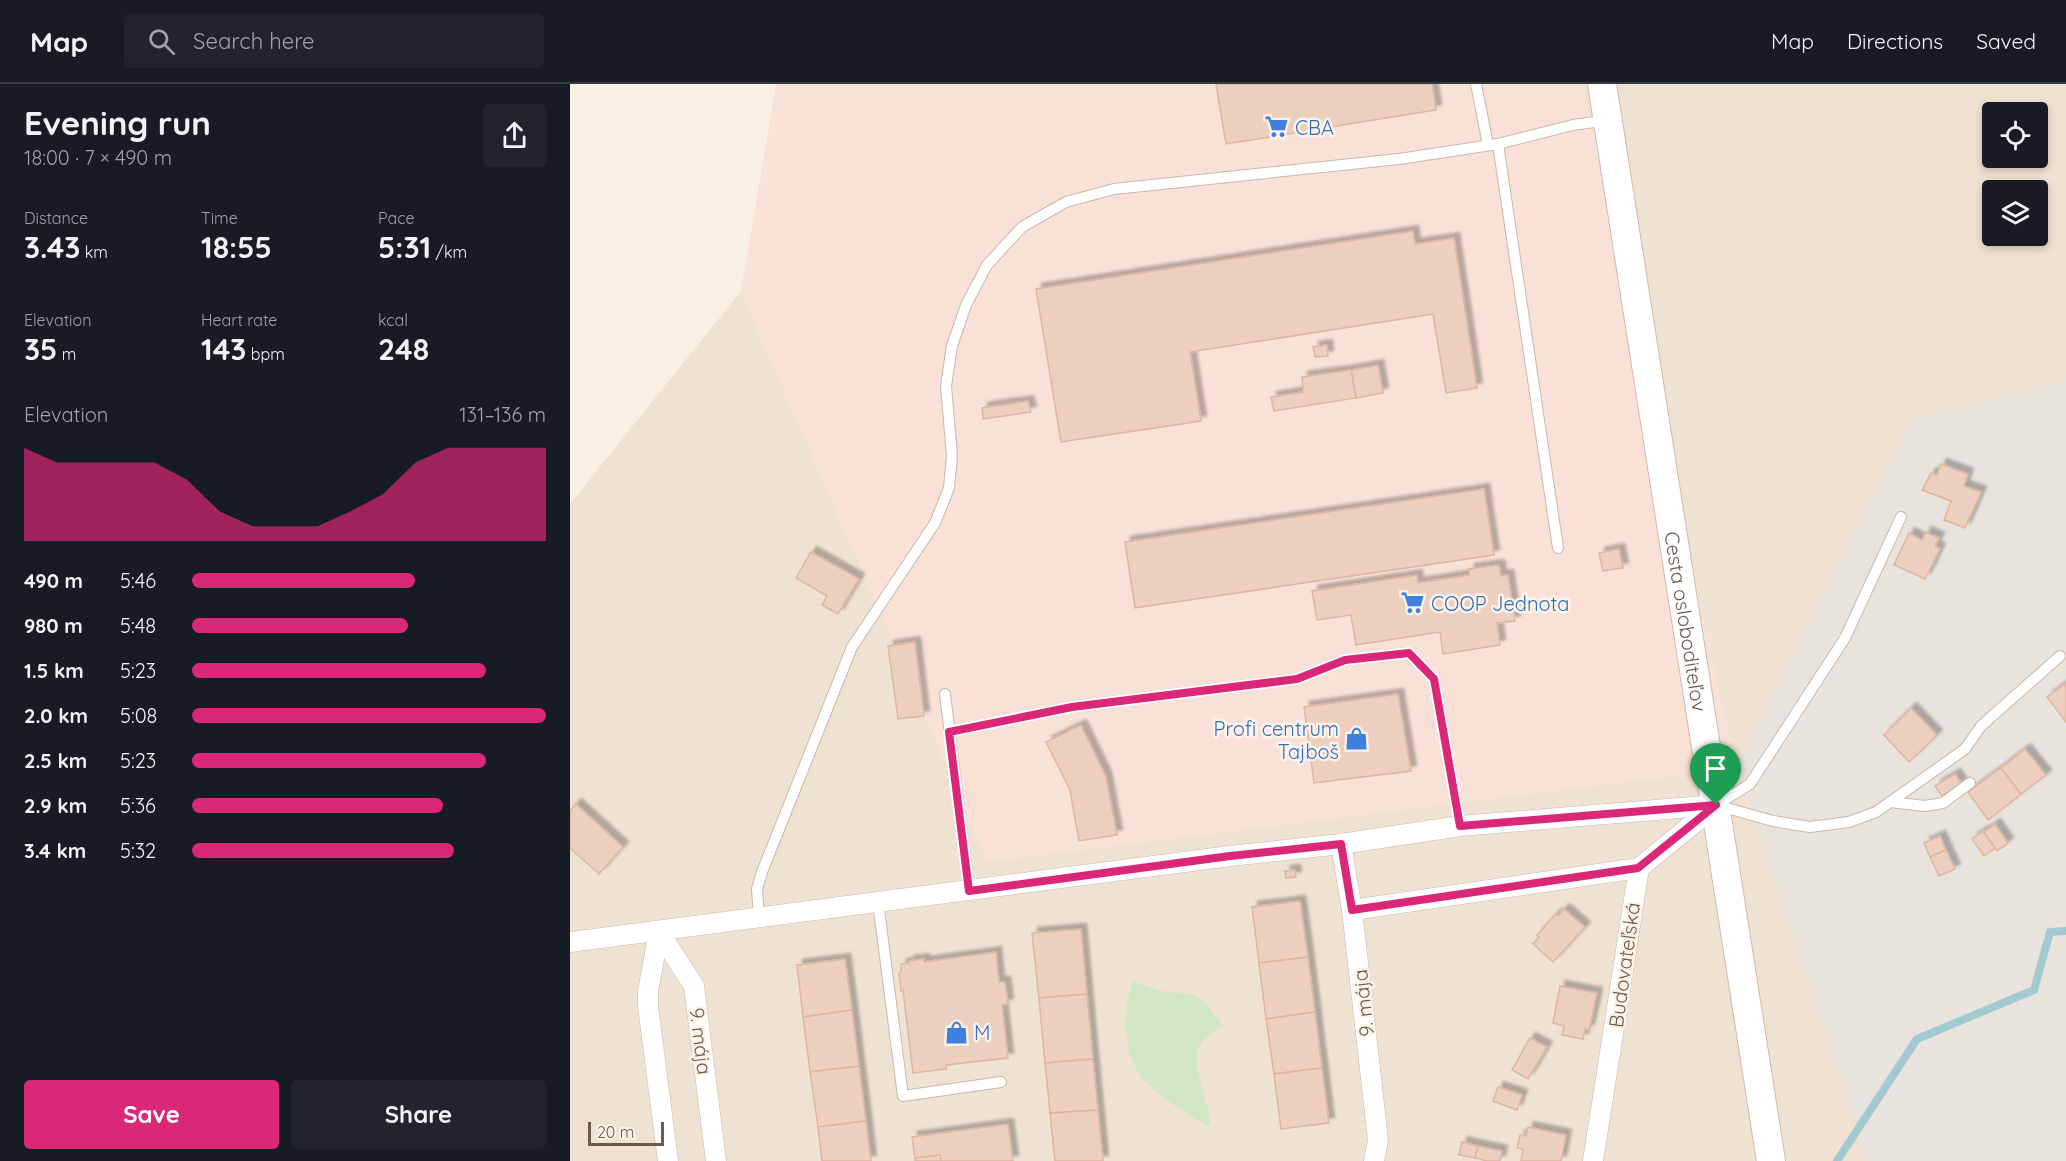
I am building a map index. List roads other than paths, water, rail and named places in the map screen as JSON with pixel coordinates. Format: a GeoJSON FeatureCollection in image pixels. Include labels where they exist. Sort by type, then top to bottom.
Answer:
{"type":"FeatureCollection","features":[{"type":"Feature","properties":{"kind":"main road","name":"Cesta osloboditeľov"},"geometry":{"type":"LineString","coordinates":[[1602,84],[1772,1161]]}},
{"type":"Feature","properties":{"kind":"street"},"geometry":{"type":"LineString","coordinates":[[570,942],[1230,856],[1341,844],[1460,826],[1716,805]]}},
{"type":"Feature","properties":{"kind":"street"},"geometry":{"type":"LineString","coordinates":[[1352,910],[1638,868],[1716,805]]}},
{"type":"Feature","properties":{"kind":"street","name":"9. mája"},"geometry":{"type":"LineString","coordinates":[[1341,844],[1352,910],[1378,1140],[1374,1161]]}},
{"type":"Feature","properties":{"kind":"street","name":"Budovateľská"},"geometry":{"type":"LineString","coordinates":[[1593,1161],[1638,868]]}},
{"type":"Feature","properties":{"kind":"street"},"geometry":{"type":"LineString","coordinates":[[659,932],[648,991],[648,1006],[668,1161]]}},
{"type":"Feature","properties":{"kind":"street","name":"9. mája"},"geometry":{"type":"LineString","coordinates":[[659,932],[694,986],[716,1161]]}},
{"type":"Feature","properties":{"kind":"lane"},"geometry":{"type":"LineString","coordinates":[[1476,84],[1493,144],[1558,548]]}},
{"type":"Feature","properties":{"kind":"lane"},"geometry":{"type":"LineString","coordinates":[[759,918],[757,890],[762,872],[852,646],[935,523],[949,488],[952,456],[946,387],[952,346],[966,304],[987,265],[1022,227],[1066,202],[1114,189],[1399,159],[1493,144],[1573,125],[1608,120]]}},
{"type":"Feature","properties":{"kind":"lane"},"geometry":{"type":"LineString","coordinates":[[1716,805],[1750,784],[1845,638],[1901,517]]}},
{"type":"Feature","properties":{"kind":"lane"},"geometry":{"type":"LineString","coordinates":[[949,732],[1072,707],[1297,679],[1345,660],[1409,653],[1434,679],[1460,826]]}},
{"type":"Feature","properties":{"kind":"lane"},"geometry":{"type":"LineString","coordinates":[[1716,805],[1773,821],[1810,827],[1849,822],[1876,812],[1965,749],[1981,726],[2061,656]]}},
{"type":"Feature","properties":{"kind":"lane"},"geometry":{"type":"LineString","coordinates":[[945,694],[969,891]]}},
{"type":"Feature","properties":{"kind":"lane"},"geometry":{"type":"LineString","coordinates":[[1890,802],[1925,806],[1942,803],[1970,783]]}},
{"type":"Feature","properties":{"kind":"lane"},"geometry":{"type":"LineString","coordinates":[[878,902],[903,1096],[1001,1082]]}},
{"type":"Feature","properties":{"kind":"waterway"},"geometry":{"type":"LineString","coordinates":[[1837,1161],[1917,1039],[2034,990],[2050,932],[2066,931]]}},
{"type":"Feature","properties":{"kind":"place","name":"CBA"},"geometry":{"type":"Point","coordinates":[1277,127]}},
{"type":"Feature","properties":{"kind":"place","name":"COOP Jednota"},"geometry":{"type":"Point","coordinates":[1413,603]}},
{"type":"Feature","properties":{"kind":"place","name":"Profi centrum Tajboš"},"geometry":{"type":"Point","coordinates":[1357,739]}},
{"type":"Feature","properties":{"kind":"place","name":"M"},"geometry":{"type":"Point","coordinates":[956,1032]}}]}
